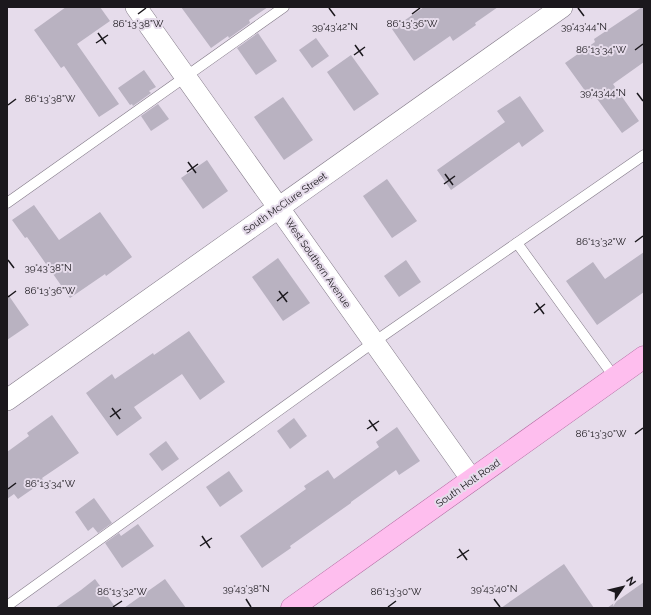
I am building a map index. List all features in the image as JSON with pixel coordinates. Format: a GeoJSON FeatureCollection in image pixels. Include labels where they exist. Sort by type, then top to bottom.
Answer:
{"type":"FeatureCollection","features":[{"type":"Feature","properties":{"kind":"main road","name":"South Holt Road"},"geometry":{"type":"LineString","coordinates":[[292,608],[644,357]]}},
{"type":"Feature","properties":{"kind":"street","name":"West Southern Avenue"},"geometry":{"type":"LineString","coordinates":[[136,7],[472,480]]}},
{"type":"Feature","properties":{"kind":"street","name":"South McClure Street"},"geometry":{"type":"LineString","coordinates":[[7,400],[562,7]]}},
{"type":"Feature","properties":{"kind":"lane"},"geometry":{"type":"LineString","coordinates":[[7,203],[284,7]]}},
{"type":"Feature","properties":{"kind":"lane"},"geometry":{"type":"LineString","coordinates":[[7,606],[374,342],[644,155]]}},
{"type":"Feature","properties":{"kind":"lane"},"geometry":{"type":"LineString","coordinates":[[518,243],[615,378]]}},
{"type":"Feature","properties":{"kind":"building"},"geometry":{"type":"Polygon","coordinates":[[[66,7],[100,7],[110,21],[77,44],[119,104],[99,117],[64,66],[61,68],[34,30],[66,7]]]}},
{"type":"Feature","properties":{"kind":"building"},"geometry":{"type":"Polygon","coordinates":[[[181,7],[268,7],[249,20],[250,23],[229,38],[228,36],[211,48],[181,7]]]}},
{"type":"Feature","properties":{"kind":"building"},"geometry":{"type":"Polygon","coordinates":[[[424,7],[498,7],[453,41],[450,36],[414,61],[392,29],[424,7]]]}},
{"type":"Feature","properties":{"kind":"building"},"geometry":{"type":"Polygon","coordinates":[[[644,7],[644,62],[613,84],[639,121],[622,133],[595,96],[591,99],[565,63],[595,42],[594,39],[644,7]]]}},
{"type":"Feature","properties":{"kind":"building"},"geometry":{"type":"Polygon","coordinates":[[[258,33],[277,61],[256,75],[237,48],[258,33]]]}},
{"type":"Feature","properties":{"kind":"building"},"geometry":{"type":"Polygon","coordinates":[[[316,38],[329,56],[312,68],[299,50],[316,38]]]}},
{"type":"Feature","properties":{"kind":"building"},"geometry":{"type":"Polygon","coordinates":[[[351,55],[379,94],[354,111],[327,72],[351,55]]]}},
{"type":"Feature","properties":{"kind":"building"},"geometry":{"type":"Polygon","coordinates":[[[144,70],[156,87],[149,91],[151,93],[133,106],[132,104],[130,105],[118,88],[144,70]]]}},
{"type":"Feature","properties":{"kind":"building"},"geometry":{"type":"Polygon","coordinates":[[[520,96],[544,131],[522,147],[519,142],[451,190],[437,170],[505,122],[497,111],[520,96]]]}},
{"type":"Feature","properties":{"kind":"building"},"geometry":{"type":"Polygon","coordinates":[[[283,97],[313,140],[284,160],[254,117],[283,97]]]}},
{"type":"Feature","properties":{"kind":"building"},"geometry":{"type":"Polygon","coordinates":[[[158,104],[169,119],[151,131],[141,116],[158,104]]]}},
{"type":"Feature","properties":{"kind":"building"},"geometry":{"type":"Polygon","coordinates":[[[207,160],[228,191],[203,209],[181,178],[207,160]]]}},
{"type":"Feature","properties":{"kind":"building"},"geometry":{"type":"Polygon","coordinates":[[[387,179],[417,221],[392,238],[363,196],[387,179]]]}},
{"type":"Feature","properties":{"kind":"building"},"geometry":{"type":"Polygon","coordinates":[[[34,205],[59,240],[100,212],[132,257],[106,276],[105,274],[70,298],[27,237],[25,238],[12,220],[34,205]]]}},
{"type":"Feature","properties":{"kind":"building"},"geometry":{"type":"Polygon","coordinates":[[[644,252],[644,292],[597,325],[566,281],[593,262],[605,279],[644,252]]]}},
{"type":"Feature","properties":{"kind":"building"},"geometry":{"type":"Polygon","coordinates":[[[278,258],[310,303],[283,321],[252,277],[278,258]]]}},
{"type":"Feature","properties":{"kind":"building"},"geometry":{"type":"Polygon","coordinates":[[[406,260],[421,282],[399,297],[384,276],[406,260]]]}},
{"type":"Feature","properties":{"kind":"building"},"geometry":{"type":"Polygon","coordinates":[[[7,293],[29,325],[7,340],[7,293]]]}},
{"type":"Feature","properties":{"kind":"building"},"geometry":{"type":"Polygon","coordinates":[[[189,331],[225,382],[200,400],[182,374],[134,407],[142,418],[117,436],[86,393],[112,374],[115,379],[189,331]]]}},
{"type":"Feature","properties":{"kind":"building"},"geometry":{"type":"Polygon","coordinates":[[[52,415],[79,453],[42,478],[44,481],[18,499],[14,494],[7,499],[7,452],[29,436],[27,433],[52,415]]]}},
{"type":"Feature","properties":{"kind":"building"},"geometry":{"type":"Polygon","coordinates":[[[294,418],[307,436],[290,449],[277,431],[294,418]]]}},
{"type":"Feature","properties":{"kind":"building"},"geometry":{"type":"Polygon","coordinates":[[[397,427],[420,461],[399,475],[396,470],[290,546],[291,548],[262,568],[240,536],[306,489],[304,486],[328,470],[334,479],[379,447],[376,442],[397,427]]]}},
{"type":"Feature","properties":{"kind":"building"},"geometry":{"type":"Polygon","coordinates":[[[166,441],[179,459],[162,471],[149,454],[166,441]]]}},
{"type":"Feature","properties":{"kind":"building"},"geometry":{"type":"Polygon","coordinates":[[[229,471],[243,491],[220,507],[206,487],[229,471]]]}},
{"type":"Feature","properties":{"kind":"building"},"geometry":{"type":"Polygon","coordinates":[[[94,498],[112,523],[98,533],[93,527],[88,531],[75,512],[94,498]]]}},
{"type":"Feature","properties":{"kind":"building"},"geometry":{"type":"Polygon","coordinates":[[[138,524],[154,546],[122,568],[105,543],[119,533],[121,536],[138,524]]]}},
{"type":"Feature","properties":{"kind":"building"},"geometry":{"type":"Polygon","coordinates":[[[564,564],[594,608],[501,608],[564,564]]]}},
{"type":"Feature","properties":{"kind":"building"},"geometry":{"type":"Polygon","coordinates":[[[95,579],[116,608],[55,608],[81,590],[95,579]]]}},
{"type":"Feature","properties":{"kind":"building"},"geometry":{"type":"Polygon","coordinates":[[[165,579],[186,608],[124,608],[165,579]]]}},
{"type":"Feature","properties":{"kind":"building"},"geometry":{"type":"Polygon","coordinates":[[[644,582],[644,608],[607,608],[644,582]]]}}]}
